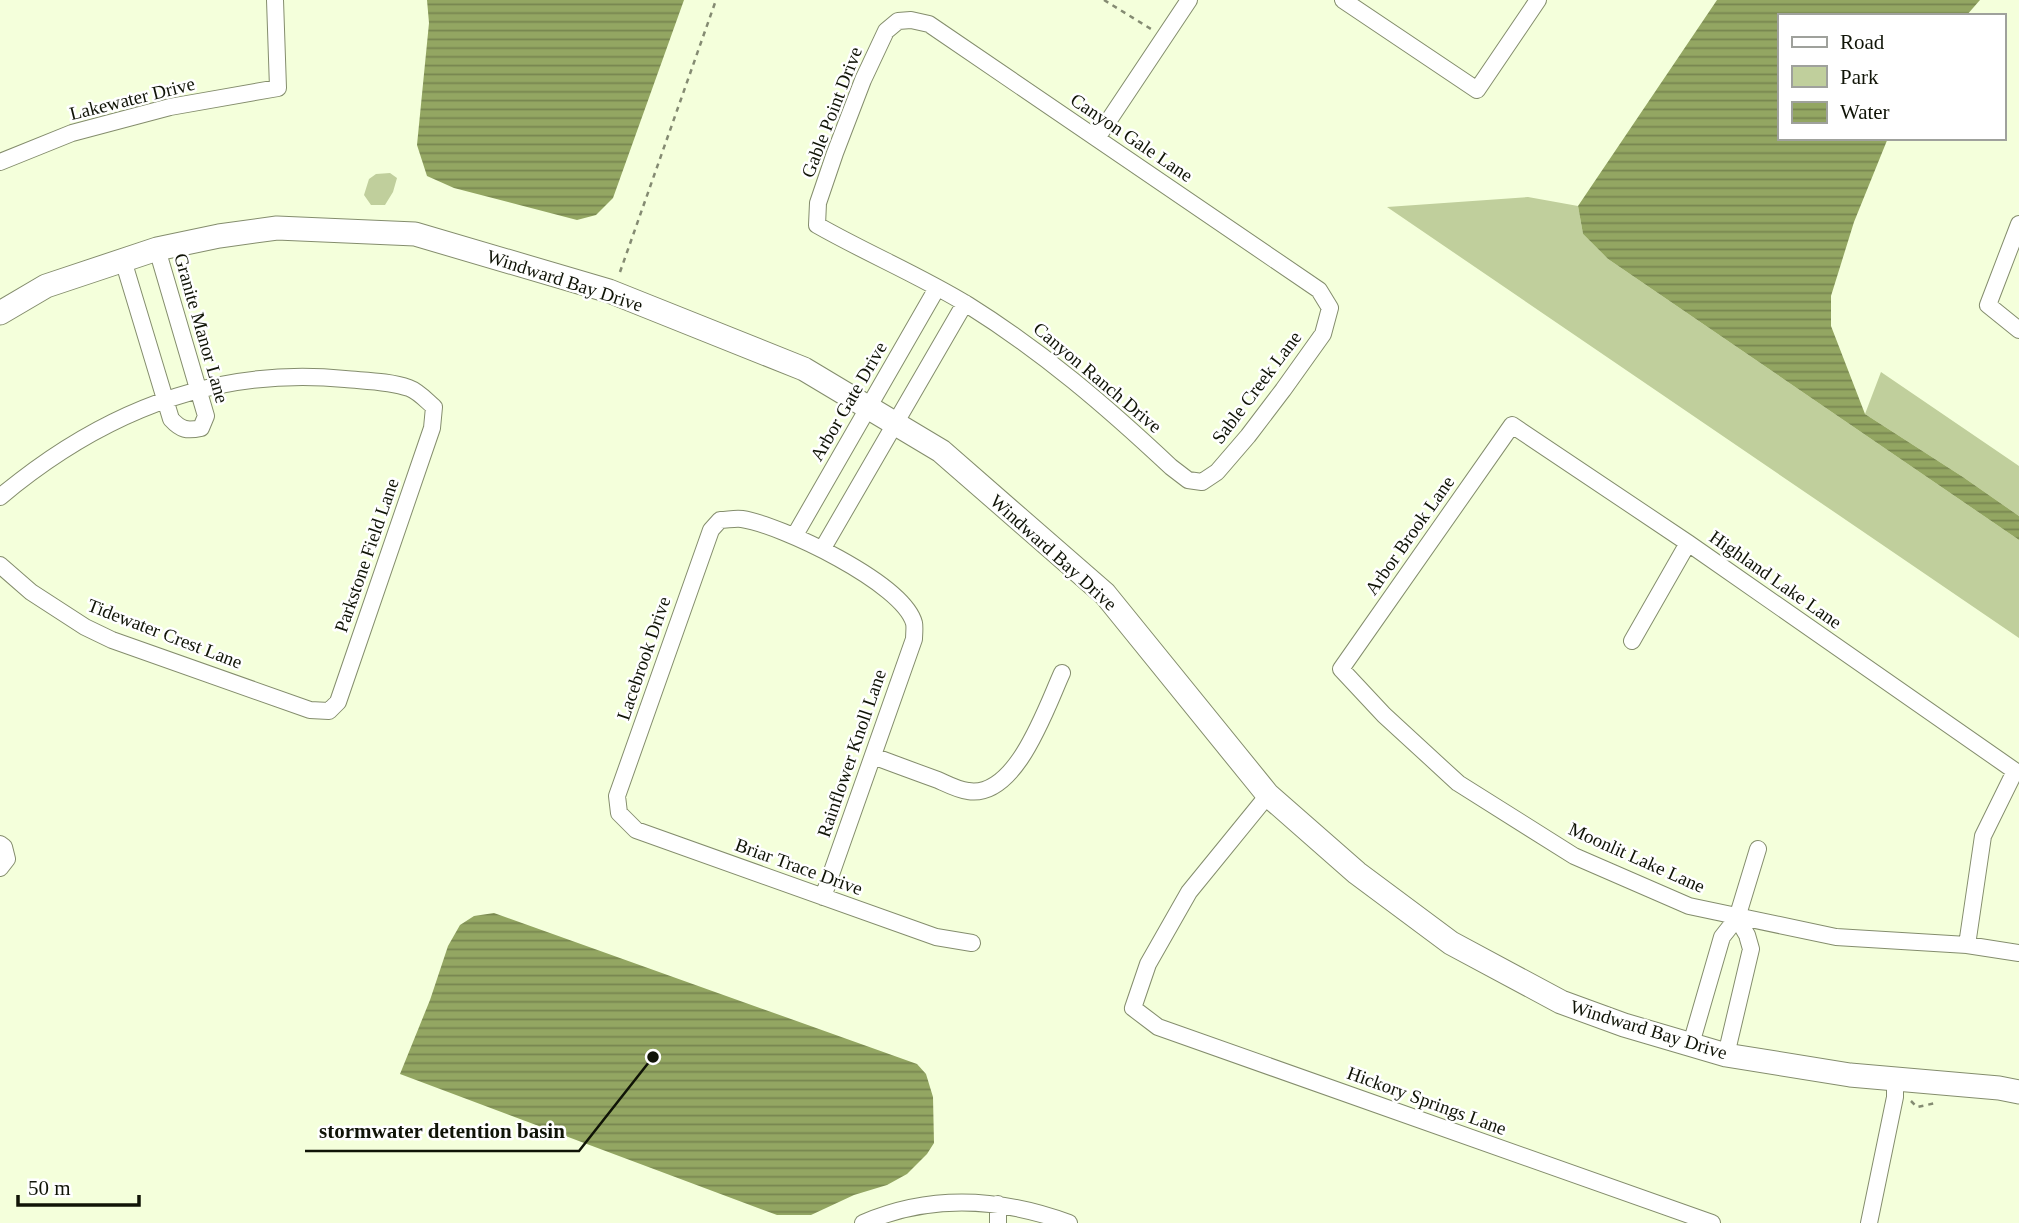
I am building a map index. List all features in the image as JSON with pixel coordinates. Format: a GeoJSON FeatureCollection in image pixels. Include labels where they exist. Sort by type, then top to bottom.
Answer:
{"type":"FeatureCollection","features":[{"type":"Feature","properties":{"kind":"street","name":"Lakewater Drive"},"geometry":{"type":"LineString","coordinates":[[0,162],[72,133],[170,107],[278,88],[275,0]]}},
{"type":"Feature","properties":{"kind":"street"},"geometry":{"type":"LineString","coordinates":[[1097,138],[1189,0]]}},
{"type":"Feature","properties":{"kind":"street"},"geometry":{"type":"LineString","coordinates":[[1343,0],[1477,90],[1538,0]]}},
{"type":"Feature","properties":{"kind":"street","name":"Canyon Gale Lane"},"geometry":{"type":"LineString","coordinates":[[898,22],[911,20],[929,24],[1319,290],[1330,308]]}},
{"type":"Feature","properties":{"kind":"street","name":"Gable Point Drive"},"geometry":{"type":"LineString","coordinates":[[817,225],[818,203],[849,116],[886,31],[898,22]]}},
{"type":"Feature","properties":{"kind":"street"},"geometry":{"type":"LineString","coordinates":[[2019,224],[1988,305],[2019,330]]}},
{"type":"Feature","properties":{"kind":"street","name":"Canyon Ranch Drive"},"geometry":{"type":"LineString","coordinates":[[817,225],[965,303],[1017,336],[1066,372],[1188,480],[1202,482]]}},
{"type":"Feature","properties":{"kind":"street","name":"Windward Bay Drive"},"geometry":{"type":"LineString","coordinates":[[0,313],[46,286],[157,249],[219,236],[277,228],[415,234],[609,291],[804,369],[942,451],[1105,594],[1268,795],[1357,873],[1451,943],[1561,1002],[1624,1025],[1726,1055],[1850,1076],[2019,1092]]}},
{"type":"Feature","properties":{"kind":"street","name":"Granite Manor Lane"},"geometry":{"type":"LineString","coordinates":[[123,260],[171,419],[179,428],[190,431],[201,428],[206,416],[157,249]]}},
{"type":"Feature","properties":{"kind":"street","name":"Arbor Gate Drive"},"geometry":{"type":"LineString","coordinates":[[795,535],[937,288]]}},
{"type":"Feature","properties":{"kind":"street"},"geometry":{"type":"LineString","coordinates":[[795,535],[823,548],[965,303]]}},
{"type":"Feature","properties":{"kind":"street","name":"Sable Creek Lane"},"geometry":{"type":"LineString","coordinates":[[1202,482],[1217,472],[1283,390],[1323,334],[1330,308]]}},
{"type":"Feature","properties":{"kind":"street","name":"Parkstone Field Lane"},"geometry":{"type":"LineString","coordinates":[[198,388],[261,380],[321,377],[411,388],[434,407],[432,428],[338,702],[329,711]]}},
{"type":"Feature","properties":{"kind":"street"},"geometry":{"type":"LineString","coordinates":[[0,497],[54,455],[122,416],[198,388]]}},
{"type":"Feature","properties":{"kind":"street","name":"Highland Lake Lane"},"geometry":{"type":"LineString","coordinates":[[1512,425],[1688,543],[2015,771],[1983,836],[1967,946]]}},
{"type":"Feature","properties":{"kind":"street","name":"Arbor Brook Lane"},"geometry":{"type":"LineString","coordinates":[[1341,669],[1512,425]]}},
{"type":"Feature","properties":{"kind":"street","name":"Lacebrook Drive"},"geometry":{"type":"LineString","coordinates":[[619,813],[617,796],[710,530],[720,520],[741,519],[795,535]]}},
{"type":"Feature","properties":{"kind":"street"},"geometry":{"type":"LineString","coordinates":[[1632,641],[1688,543]]}},
{"type":"Feature","properties":{"kind":"street","name":"Rainflower Knoll Lane"},"geometry":{"type":"LineString","coordinates":[[823,548],[864,573],[899,601],[914,622],[914,639],[823,897]]}},
{"type":"Feature","properties":{"kind":"street","name":"Tidewater Crest Lane"},"geometry":{"type":"LineString","coordinates":[[0,565],[31,592],[103,636],[310,710],[329,711]]}},
{"type":"Feature","properties":{"kind":"street","name":"Moonlit Lake Lane"},"geometry":{"type":"LineString","coordinates":[[1341,669],[1384,715],[1458,783],[1574,856],[1689,906],[1836,937],[1967,946],[2019,953]]}},
{"type":"Feature","properties":{"kind":"street"},"geometry":{"type":"LineString","coordinates":[[873,756],[968,791],[985,791],[998,786],[1030,743],[1062,673]]}},
{"type":"Feature","properties":{"kind":"street","name":"Hickory Springs Lane"},"geometry":{"type":"LineString","coordinates":[[1268,795],[1189,892],[1148,964],[1133,1008],[1158,1027],[1712,1223]]}},
{"type":"Feature","properties":{"kind":"street","name":"Briar Trace Drive"},"geometry":{"type":"LineString","coordinates":[[619,813],[636,830],[936,937],[972,943]]}},
{"type":"Feature","properties":{"kind":"street"},"geometry":{"type":"LineString","coordinates":[[0,844],[4,847],[7,859],[0,868]]}},
{"type":"Feature","properties":{"kind":"street"},"geometry":{"type":"LineString","coordinates":[[1691,1044],[1722,937],[1737,918],[1758,849]]}},
{"type":"Feature","properties":{"kind":"street"},"geometry":{"type":"LineString","coordinates":[[1726,1055],[1751,949],[1747,935],[1737,918]]}},
{"type":"Feature","properties":{"kind":"street"},"geometry":{"type":"LineString","coordinates":[[1868,1223],[1895,1097],[1895,1080]]}},
{"type":"Feature","properties":{"kind":"street"},"geometry":{"type":"LineString","coordinates":[[863,1223],[896,1211],[935,1203],[958,1202],[998,1204],[1069,1223]]}},
{"type":"Feature","properties":{"kind":"street"},"geometry":{"type":"LineString","coordinates":[[998,1204],[998,1223]]}},
{"type":"Feature","properties":{"kind":"path"},"geometry":{"type":"LineString","coordinates":[[620,272],[716,0]]}},
{"type":"Feature","properties":{"kind":"path"},"geometry":{"type":"LineString","coordinates":[[1104,0],[1148,28]]}},
{"type":"Feature","properties":{"kind":"green space"},"geometry":{"type":"Polygon","coordinates":[[[390,173],[397,178],[393,192],[385,205],[371,205],[364,195],[369,179],[376,174],[390,173]]]}},
{"type":"Feature","properties":{"kind":"green space"},"geometry":{"type":"Polygon","coordinates":[[[1528,197],[1578,206],[1583,234],[1608,259],[2019,540],[2019,638],[1387,207],[1528,197]]]}},
{"type":"Feature","properties":{"kind":"green space"},"geometry":{"type":"Polygon","coordinates":[[[1881,372],[2019,466],[2019,516],[1865,414],[1881,372]]]}},
{"type":"Feature","properties":{"kind":"water"},"geometry":{"type":"Polygon","coordinates":[[[427,0],[684,0],[613,198],[596,215],[577,220],[454,188],[427,176],[417,145],[429,23],[427,0]]]}},
{"type":"Feature","properties":{"kind":"water"},"geometry":{"type":"Polygon","coordinates":[[[1717,0],[1980,0],[1968,14],[1778,14],[1778,140],[1887,140],[1854,222],[1831,296],[1831,326],[1865,414],[2019,516],[2019,540],[1608,259],[1583,234],[1578,206],[1717,0]]]}},
{"type":"Feature","properties":{"kind":"water"},"geometry":{"type":"Polygon","coordinates":[[[494,913],[917,1064],[926,1074],[933,1097],[934,1143],[907,1174],[887,1185],[854,1195],[811,1215],[777,1215],[400,1074],[430,1000],[448,946],[460,925],[474,916],[494,913]]]}},
{"type":"Feature","properties":{"kind":"place","name":"stormwater detention basin"},"geometry":{"type":"Point","coordinates":[653,1057]}}]}
